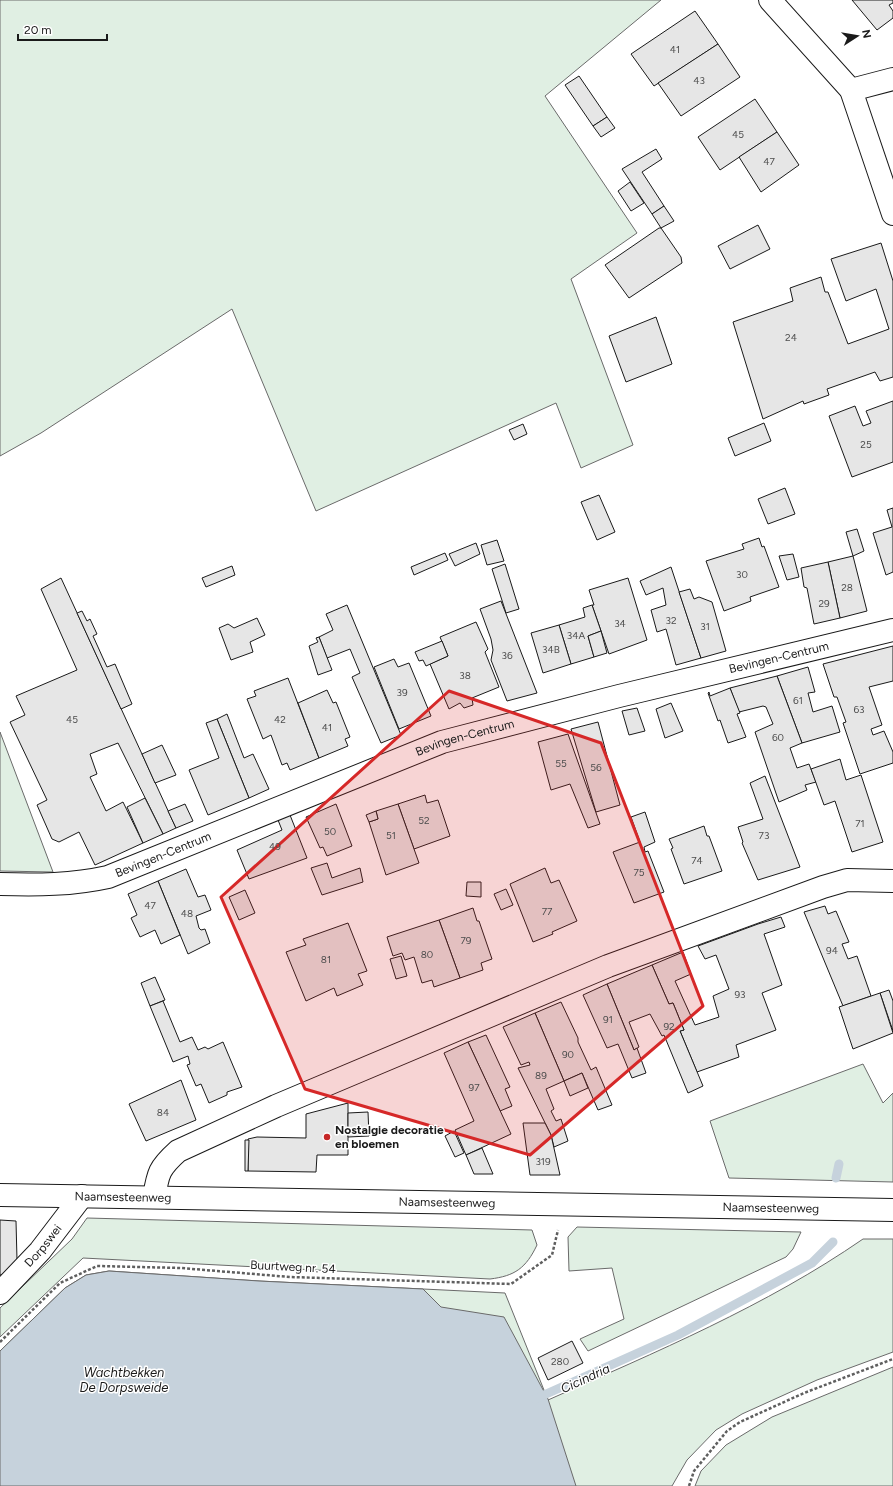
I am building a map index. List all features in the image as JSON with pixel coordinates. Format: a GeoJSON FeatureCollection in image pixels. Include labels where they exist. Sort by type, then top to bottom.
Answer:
{"type":"FeatureCollection","features":[{"type":"Feature","properties":{"kind":"street"},"geometry":{"type":"LineString","coordinates":[[770,0],[850,90],[893,214]]}},
{"type":"Feature","properties":{"kind":"street"},"geometry":{"type":"LineString","coordinates":[[850,90],[893,79]]}},
{"type":"Feature","properties":{"kind":"street","name":"Bevingen-Centrum"},"geometry":{"type":"LineString","coordinates":[[0,884],[51,885],[86,882],[108,877],[442,742],[619,696],[893,630]]}},
{"type":"Feature","properties":{"kind":"street"},"geometry":{"type":"LineString","coordinates":[[154,1197],[158,1174],[167,1161],[178,1151],[276,1106],[608,966],[823,887],[847,880],[893,882]]}},
{"type":"Feature","properties":{"kind":"street","name":"Naamsesteenweg"},"geometry":{"type":"LineString","coordinates":[[0,1195],[893,1210]]}},
{"type":"Feature","properties":{"kind":"street","name":"Dorpswei"},"geometry":{"type":"LineString","coordinates":[[0,1293],[40,1251],[82,1196]]}},
{"type":"Feature","properties":{"kind":"path","name":"Buurtweg nr. 54"},"geometry":{"type":"LineString","coordinates":[[0,1342],[60,1283],[97,1266],[181,1268],[290,1277],[511,1284],[552,1255],[563,1205]]}},
{"type":"Feature","properties":{"kind":"path"},"geometry":{"type":"LineString","coordinates":[[689,1486],[694,1471],[727,1431],[740,1422],[804,1393],[893,1359]]}},
{"type":"Feature","properties":{"kind":"highlighted area"},"geometry":{"type":"Polygon","coordinates":[[[449,691],[601,743],[703,1006],[530,1155],[305,1089],[221,897],[449,691]]]}},
{"type":"Feature","properties":{"kind":"green space"},"geometry":{"type":"Polygon","coordinates":[[[0,0],[661,0],[545,96],[637,233],[571,279],[633,445],[581,468],[556,403],[316,511],[232,309],[41,433],[0,456],[0,0]]]}},
{"type":"Feature","properties":{"kind":"green space"},"geometry":{"type":"Polygon","coordinates":[[[0,732],[53,872],[0,871],[0,732]]]}},
{"type":"Feature","properties":{"kind":"green space"},"geometry":{"type":"Polygon","coordinates":[[[863,1064],[883,1103],[893,1093],[893,1182],[729,1178],[710,1121],[863,1064]]]}},
{"type":"Feature","properties":{"kind":"green space"},"geometry":{"type":"Polygon","coordinates":[[[87,1218],[532,1230],[537,1245],[529,1260],[519,1270],[506,1276],[490,1279],[83,1258],[0,1337],[0,1308],[72,1239],[87,1218]]]}},
{"type":"Feature","properties":{"kind":"green space"},"geometry":{"type":"Polygon","coordinates":[[[577,1227],[801,1232],[793,1249],[786,1257],[588,1351],[580,1339],[624,1319],[612,1268],[569,1271],[568,1237],[577,1227]]]}},
{"type":"Feature","properties":{"kind":"green space","name":"Wachtbekken De Dorpsweide"},"geometry":{"type":"Polygon","coordinates":[[[863,1239],[893,1239],[893,1352],[817,1380],[742,1414],[716,1430],[687,1460],[672,1486],[0,1486],[0,1351],[65,1288],[86,1275],[109,1271],[259,1281],[505,1293],[548,1400],[710,1327],[788,1286],[863,1239]]]}},
{"type":"Feature","properties":{"kind":"green space"},"geometry":{"type":"Polygon","coordinates":[[[893,1367],[893,1486],[695,1486],[701,1471],[726,1445],[772,1417],[893,1367]]]}},
{"type":"Feature","properties":{"kind":"water","name":"Wachtbekken De Dorpsweide"},"geometry":{"type":"Polygon","coordinates":[[[109,1271],[259,1281],[423,1289],[441,1307],[504,1317],[548,1399],[576,1486],[0,1486],[0,1351],[65,1288],[86,1275],[109,1271]]]}},
{"type":"Feature","properties":{"kind":"building"},"geometry":{"type":"Polygon","coordinates":[[[852,0],[893,0],[893,3],[889,5],[893,11],[893,18],[877,30],[852,0]]]}},
{"type":"Feature","properties":{"kind":"building"},"geometry":{"type":"Polygon","coordinates":[[[695,11],[718,44],[654,86],[631,54],[695,11]]]}},
{"type":"Feature","properties":{"kind":"building"},"geometry":{"type":"Polygon","coordinates":[[[718,44],[740,77],[681,116],[658,83],[718,44]]]}},
{"type":"Feature","properties":{"kind":"building"},"geometry":{"type":"Polygon","coordinates":[[[579,76],[607,117],[593,126],[565,85],[579,76]]]}},
{"type":"Feature","properties":{"kind":"building"},"geometry":{"type":"Polygon","coordinates":[[[755,99],[777,132],[720,170],[698,137],[755,99]]]}},
{"type":"Feature","properties":{"kind":"building"},"geometry":{"type":"Polygon","coordinates":[[[607,117],[615,128],[601,137],[593,126],[607,117]]]}},
{"type":"Feature","properties":{"kind":"building"},"geometry":{"type":"Polygon","coordinates":[[[777,132],[799,165],[761,192],[739,157],[777,132]]]}},
{"type":"Feature","properties":{"kind":"building"},"geometry":{"type":"Polygon","coordinates":[[[656,149],[662,159],[642,172],[664,206],[652,214],[622,169],[656,149]]]}},
{"type":"Feature","properties":{"kind":"building"},"geometry":{"type":"Polygon","coordinates":[[[630,182],[644,203],[631,211],[618,191],[630,182]]]}},
{"type":"Feature","properties":{"kind":"building"},"geometry":{"type":"Polygon","coordinates":[[[664,206],[674,221],[661,228],[652,214],[664,206]]]}},
{"type":"Feature","properties":{"kind":"building"},"geometry":{"type":"Polygon","coordinates":[[[758,225],[770,249],[730,269],[718,246],[758,225]]]}},
{"type":"Feature","properties":{"kind":"building"},"geometry":{"type":"Polygon","coordinates":[[[661,228],[681,257],[682,263],[629,298],[605,265],[661,228]]]}},
{"type":"Feature","properties":{"kind":"building"},"geometry":{"type":"Polygon","coordinates":[[[881,243],[893,281],[893,377],[880,381],[875,372],[827,389],[829,395],[804,404],[803,401],[763,419],[733,322],[793,301],[790,288],[821,277],[825,292],[828,292],[848,344],[889,329],[876,289],[846,301],[831,259],[881,243]]]}},
{"type":"Feature","properties":{"kind":"building"},"geometry":{"type":"Polygon","coordinates":[[[656,317],[672,364],[626,382],[609,336],[656,317]]]}},
{"type":"Feature","properties":{"kind":"building"},"geometry":{"type":"Polygon","coordinates":[[[893,401],[893,462],[852,477],[829,416],[855,406],[863,426],[871,423],[866,411],[893,401]]]}},
{"type":"Feature","properties":{"kind":"building"},"geometry":{"type":"Polygon","coordinates":[[[764,423],[771,441],[735,456],[728,438],[764,423]]]}},
{"type":"Feature","properties":{"kind":"building"},"geometry":{"type":"Polygon","coordinates":[[[523,424],[527,434],[514,440],[509,430],[523,424]]]}},
{"type":"Feature","properties":{"kind":"building"},"geometry":{"type":"Polygon","coordinates":[[[785,488],[795,514],[768,524],[758,499],[785,488]]]}},
{"type":"Feature","properties":{"kind":"building"},"geometry":{"type":"Polygon","coordinates":[[[599,495],[615,532],[597,540],[581,502],[599,495]]]}},
{"type":"Feature","properties":{"kind":"building"},"geometry":{"type":"Polygon","coordinates":[[[893,508],[893,572],[886,575],[873,533],[892,527],[887,510],[893,508]]]}},
{"type":"Feature","properties":{"kind":"building"},"geometry":{"type":"Polygon","coordinates":[[[857,529],[864,551],[853,556],[846,532],[857,529]]]}},
{"type":"Feature","properties":{"kind":"building"},"geometry":{"type":"Polygon","coordinates":[[[759,538],[762,547],[764,546],[779,587],[750,597],[751,601],[724,611],[706,561],[744,549],[742,544],[759,538]]]}},
{"type":"Feature","properties":{"kind":"building"},"geometry":{"type":"Polygon","coordinates":[[[497,540],[504,561],[487,565],[481,545],[497,540]]]}},
{"type":"Feature","properties":{"kind":"building"},"geometry":{"type":"Polygon","coordinates":[[[476,543],[480,554],[455,566],[449,554],[476,543]]]}},
{"type":"Feature","properties":{"kind":"building"},"geometry":{"type":"Polygon","coordinates":[[[445,553],[448,560],[414,575],[411,567],[445,553]]]}},
{"type":"Feature","properties":{"kind":"building"},"geometry":{"type":"Polygon","coordinates":[[[793,554],[799,577],[787,580],[779,556],[793,554]]]}},
{"type":"Feature","properties":{"kind":"building"},"geometry":{"type":"Polygon","coordinates":[[[853,556],[867,611],[840,618],[828,562],[853,556]]]}},
{"type":"Feature","properties":{"kind":"building"},"geometry":{"type":"Polygon","coordinates":[[[828,562],[840,618],[814,624],[807,588],[804,587],[801,568],[828,562]]]}},
{"type":"Feature","properties":{"kind":"building"},"geometry":{"type":"Polygon","coordinates":[[[505,564],[519,609],[506,613],[492,569],[505,564]]]}},
{"type":"Feature","properties":{"kind":"building"},"geometry":{"type":"Polygon","coordinates":[[[232,566],[235,575],[206,587],[202,578],[232,566]]]}},
{"type":"Feature","properties":{"kind":"building"},"geometry":{"type":"Polygon","coordinates":[[[671,567],[701,658],[676,665],[666,629],[657,632],[651,610],[666,605],[663,588],[646,595],[640,581],[671,567]]]}},
{"type":"Feature","properties":{"kind":"building"},"geometry":{"type":"Polygon","coordinates":[[[61,578],[176,828],[163,834],[118,743],[90,754],[97,774],[90,777],[106,811],[123,802],[143,843],[95,865],[79,832],[59,842],[52,839],[37,805],[47,800],[10,722],[25,715],[16,696],[77,670],[41,589],[61,578]]]}},
{"type":"Feature","properties":{"kind":"building"},"geometry":{"type":"Polygon","coordinates":[[[628,578],[647,640],[609,654],[592,605],[594,605],[589,590],[628,578]]]}},
{"type":"Feature","properties":{"kind":"building"},"geometry":{"type":"Polygon","coordinates":[[[690,589],[694,599],[699,597],[712,602],[726,651],[701,658],[679,592],[690,589]]]}},
{"type":"Feature","properties":{"kind":"building"},"geometry":{"type":"Polygon","coordinates":[[[501,601],[537,693],[507,701],[491,660],[493,650],[491,639],[480,609],[501,601]]]}},
{"type":"Feature","properties":{"kind":"building"},"geometry":{"type":"Polygon","coordinates":[[[347,605],[401,735],[381,743],[352,677],[360,673],[350,649],[327,658],[319,637],[333,630],[326,614],[347,605]]]}},
{"type":"Feature","properties":{"kind":"building"},"geometry":{"type":"Polygon","coordinates":[[[592,605],[601,631],[588,636],[594,657],[571,664],[559,625],[585,617],[583,608],[592,605]]]}},
{"type":"Feature","properties":{"kind":"building"},"geometry":{"type":"Polygon","coordinates":[[[82,611],[87,621],[90,619],[97,634],[93,636],[107,667],[115,664],[132,704],[121,709],[77,613],[82,611]]]}},
{"type":"Feature","properties":{"kind":"building"},"geometry":{"type":"Polygon","coordinates":[[[257,618],[265,635],[250,642],[253,652],[231,660],[219,628],[228,624],[234,628],[257,618]]]}},
{"type":"Feature","properties":{"kind":"building"},"geometry":{"type":"Polygon","coordinates":[[[476,622],[488,649],[485,652],[499,687],[472,698],[473,705],[464,708],[460,703],[449,709],[430,664],[448,656],[440,637],[476,622]]]}},
{"type":"Feature","properties":{"kind":"building"},"geometry":{"type":"Polygon","coordinates":[[[559,625],[571,664],[543,673],[531,633],[559,625]]]}},
{"type":"Feature","properties":{"kind":"building"},"geometry":{"type":"Polygon","coordinates":[[[601,631],[607,653],[594,657],[588,636],[601,631]]]}},
{"type":"Feature","properties":{"kind":"building"},"geometry":{"type":"Polygon","coordinates":[[[319,637],[332,670],[318,675],[309,646],[318,642],[316,638],[319,637]]]}},
{"type":"Feature","properties":{"kind":"building"},"geometry":{"type":"Polygon","coordinates":[[[442,641],[448,656],[426,666],[423,660],[419,661],[415,652],[442,641]]]}},
{"type":"Feature","properties":{"kind":"building"},"geometry":{"type":"Polygon","coordinates":[[[893,646],[893,681],[869,687],[882,725],[871,729],[873,735],[884,731],[893,752],[893,763],[860,774],[843,723],[846,722],[837,697],[834,697],[823,664],[893,646]]]}},
{"type":"Feature","properties":{"kind":"building"},"geometry":{"type":"Polygon","coordinates":[[[394,659],[398,667],[409,663],[431,716],[399,729],[374,667],[394,659]]]}},
{"type":"Feature","properties":{"kind":"building"},"geometry":{"type":"Polygon","coordinates":[[[808,667],[815,692],[808,693],[813,712],[832,706],[840,732],[802,743],[777,676],[808,667]]]}},
{"type":"Feature","properties":{"kind":"building"},"geometry":{"type":"Polygon","coordinates":[[[777,676],[802,743],[790,748],[797,768],[809,764],[816,782],[805,785],[807,790],[779,802],[755,732],[773,724],[766,707],[763,706],[739,712],[730,688],[777,676]]]}},
{"type":"Feature","properties":{"kind":"building"},"geometry":{"type":"Polygon","coordinates":[[[288,678],[319,758],[290,770],[287,763],[282,765],[271,735],[263,739],[247,699],[256,696],[254,691],[288,678]]]}},
{"type":"Feature","properties":{"kind":"building"},"geometry":{"type":"Polygon","coordinates":[[[730,688],[740,713],[737,714],[746,737],[728,743],[708,693],[709,692],[710,696],[730,688]]]}},
{"type":"Feature","properties":{"kind":"building"},"geometry":{"type":"Polygon","coordinates":[[[327,690],[333,703],[336,702],[350,737],[345,739],[348,746],[319,758],[298,703],[327,690]]]}},
{"type":"Feature","properties":{"kind":"building"},"geometry":{"type":"Polygon","coordinates":[[[671,703],[683,731],[665,738],[656,709],[671,703]]]}},
{"type":"Feature","properties":{"kind":"building"},"geometry":{"type":"Polygon","coordinates":[[[637,708],[645,731],[629,735],[622,711],[637,708]]]}},
{"type":"Feature","properties":{"kind":"building"},"geometry":{"type":"Polygon","coordinates":[[[227,714],[244,758],[253,754],[269,789],[249,798],[217,719],[227,714]]]}},
{"type":"Feature","properties":{"kind":"building"},"geometry":{"type":"Polygon","coordinates":[[[217,719],[249,798],[208,815],[189,770],[219,758],[206,723],[217,719]]]}},
{"type":"Feature","properties":{"kind":"building"},"geometry":{"type":"Polygon","coordinates":[[[598,722],[620,805],[596,812],[571,729],[598,722]]]}},
{"type":"Feature","properties":{"kind":"building"},"geometry":{"type":"Polygon","coordinates":[[[568,734],[600,824],[588,828],[570,784],[551,790],[538,742],[568,734]]]}},
{"type":"Feature","properties":{"kind":"building"},"geometry":{"type":"Polygon","coordinates":[[[162,745],[176,775],[155,783],[142,754],[162,745]]]}},
{"type":"Feature","properties":{"kind":"building"},"geometry":{"type":"Polygon","coordinates":[[[840,759],[846,780],[861,775],[883,842],[852,852],[835,801],[824,805],[811,769],[840,759]]]}},
{"type":"Feature","properties":{"kind":"building"},"geometry":{"type":"Polygon","coordinates":[[[765,776],[800,867],[758,880],[742,843],[743,842],[738,827],[763,819],[750,783],[765,776]]]}},
{"type":"Feature","properties":{"kind":"building"},"geometry":{"type":"Polygon","coordinates":[[[425,795],[427,803],[438,800],[450,836],[414,849],[398,804],[425,795]]]}},
{"type":"Feature","properties":{"kind":"building"},"geometry":{"type":"Polygon","coordinates":[[[145,798],[163,834],[143,843],[127,807],[145,798]]]}},
{"type":"Feature","properties":{"kind":"building"},"geometry":{"type":"Polygon","coordinates":[[[185,804],[193,821],[176,828],[168,811],[185,804]]]}},
{"type":"Feature","properties":{"kind":"building"},"geometry":{"type":"Polygon","coordinates":[[[336,804],[352,846],[327,856],[323,847],[320,848],[306,817],[336,804]]]}},
{"type":"Feature","properties":{"kind":"building"},"geometry":{"type":"Polygon","coordinates":[[[398,804],[419,863],[386,875],[369,822],[378,819],[376,811],[398,804]]]}},
{"type":"Feature","properties":{"kind":"building"},"geometry":{"type":"Polygon","coordinates":[[[376,811],[378,819],[369,822],[366,815],[376,811]]]}},
{"type":"Feature","properties":{"kind":"building"},"geometry":{"type":"Polygon","coordinates":[[[645,812],[655,842],[644,847],[645,852],[648,851],[664,892],[634,903],[613,852],[640,842],[631,817],[645,812]]]}},
{"type":"Feature","properties":{"kind":"building"},"geometry":{"type":"Polygon","coordinates":[[[290,815],[307,858],[249,879],[237,850],[282,830],[278,820],[290,815]]]}},
{"type":"Feature","properties":{"kind":"building"},"geometry":{"type":"Polygon","coordinates":[[[704,826],[722,871],[684,884],[671,849],[673,848],[669,839],[704,826]]]}},
{"type":"Feature","properties":{"kind":"building"},"geometry":{"type":"Polygon","coordinates":[[[327,863],[332,878],[360,868],[363,882],[322,895],[311,868],[327,863]]]}},
{"type":"Feature","properties":{"kind":"building"},"geometry":{"type":"Polygon","coordinates":[[[545,868],[551,883],[559,880],[577,921],[552,932],[553,934],[533,942],[510,884],[545,868]]]}},
{"type":"Feature","properties":{"kind":"building"},"geometry":{"type":"Polygon","coordinates":[[[186,869],[198,897],[205,895],[211,910],[196,916],[199,928],[201,930],[205,929],[210,943],[188,954],[158,881],[186,869]]]}},
{"type":"Feature","properties":{"kind":"building"},"geometry":{"type":"Polygon","coordinates":[[[158,881],[180,935],[161,944],[155,930],[140,937],[131,918],[137,915],[128,894],[158,881]]]}},
{"type":"Feature","properties":{"kind":"building"},"geometry":{"type":"Polygon","coordinates":[[[467,882],[481,882],[481,897],[466,896],[467,882]]]}},
{"type":"Feature","properties":{"kind":"building"},"geometry":{"type":"Polygon","coordinates":[[[506,889],[513,905],[501,910],[494,894],[506,889]]]}},
{"type":"Feature","properties":{"kind":"building"},"geometry":{"type":"Polygon","coordinates":[[[245,890],[255,913],[239,920],[229,897],[245,890]]]}},
{"type":"Feature","properties":{"kind":"building"},"geometry":{"type":"Polygon","coordinates":[[[825,906],[828,914],[836,911],[849,942],[842,944],[848,959],[857,956],[871,996],[843,1006],[804,912],[825,906]]]}},
{"type":"Feature","properties":{"kind":"building"},"geometry":{"type":"Polygon","coordinates":[[[473,908],[492,959],[481,963],[483,970],[460,978],[439,920],[473,908]]]}},
{"type":"Feature","properties":{"kind":"building"},"geometry":{"type":"Polygon","coordinates":[[[781,917],[785,927],[764,934],[782,985],[762,993],[776,1030],[736,1045],[739,1057],[697,1072],[680,1031],[684,1030],[673,1003],[669,1004],[652,965],[683,952],[691,974],[675,981],[695,1025],[719,1017],[713,996],[729,989],[716,955],[705,959],[698,946],[781,917]]]}},
{"type":"Feature","properties":{"kind":"building"},"geometry":{"type":"Polygon","coordinates":[[[439,920],[460,978],[434,987],[432,980],[422,983],[414,957],[405,960],[402,953],[393,956],[387,937],[439,920]]]}},
{"type":"Feature","properties":{"kind":"building"},"geometry":{"type":"Polygon","coordinates":[[[348,923],[367,971],[358,974],[363,985],[337,996],[334,988],[306,1001],[286,952],[306,945],[303,939],[348,923]]]}},
{"type":"Feature","properties":{"kind":"building"},"geometry":{"type":"Polygon","coordinates":[[[401,956],[407,976],[396,979],[390,959],[401,956]]]}},
{"type":"Feature","properties":{"kind":"building"},"geometry":{"type":"Polygon","coordinates":[[[652,965],[669,1004],[673,1003],[684,1030],[680,1031],[703,1086],[688,1093],[664,1035],[662,1036],[650,1014],[629,1022],[639,1047],[634,1050],[607,984],[652,965]]]}},
{"type":"Feature","properties":{"kind":"building"},"geometry":{"type":"Polygon","coordinates":[[[155,977],[165,1000],[150,1006],[141,983],[155,977]]]}},
{"type":"Feature","properties":{"kind":"building"},"geometry":{"type":"Polygon","coordinates":[[[607,984],[634,1050],[637,1048],[646,1073],[632,1078],[618,1044],[607,1048],[583,995],[607,984]]]}},
{"type":"Feature","properties":{"kind":"building"},"geometry":{"type":"Polygon","coordinates":[[[889,990],[893,1001],[893,1031],[880,993],[889,990]]]}},
{"type":"Feature","properties":{"kind":"building"},"geometry":{"type":"Polygon","coordinates":[[[880,993],[893,1033],[853,1049],[839,1007],[880,993]]]}},
{"type":"Feature","properties":{"kind":"building"},"geometry":{"type":"Polygon","coordinates":[[[163,1001],[180,1042],[192,1037],[198,1050],[205,1047],[208,1049],[223,1042],[242,1087],[227,1092],[227,1095],[209,1103],[201,1084],[196,1086],[187,1065],[190,1064],[188,1056],[173,1062],[150,1006],[163,1001]]]}},
{"type":"Feature","properties":{"kind":"building"},"geometry":{"type":"Polygon","coordinates":[[[561,1002],[591,1070],[596,1067],[612,1105],[598,1110],[582,1073],[564,1081],[535,1013],[561,1002]]]}},
{"type":"Feature","properties":{"kind":"building"},"geometry":{"type":"Polygon","coordinates":[[[535,1013],[564,1081],[546,1089],[554,1109],[551,1111],[556,1121],[561,1119],[568,1141],[554,1147],[551,1135],[518,1068],[530,1065],[529,1062],[521,1065],[503,1027],[535,1013]]]}},
{"type":"Feature","properties":{"kind":"building"},"geometry":{"type":"Polygon","coordinates":[[[486,1035],[510,1087],[505,1089],[512,1106],[500,1111],[468,1042],[486,1035]]]}},
{"type":"Feature","properties":{"kind":"building"},"geometry":{"type":"Polygon","coordinates":[[[468,1042],[511,1134],[466,1155],[455,1130],[474,1121],[444,1053],[468,1042]]]}},
{"type":"Feature","properties":{"kind":"building"},"geometry":{"type":"Polygon","coordinates":[[[582,1073],[588,1088],[570,1096],[564,1081],[582,1073]]]}},
{"type":"Feature","properties":{"kind":"building"},"geometry":{"type":"Polygon","coordinates":[[[181,1080],[196,1120],[146,1141],[129,1104],[181,1080]]]}},
{"type":"Feature","properties":{"kind":"building","name":"Nostalgie decoratie en bloemen"},"geometry":{"type":"Polygon","coordinates":[[[348,1103],[348,1155],[317,1155],[316,1172],[248,1171],[248,1139],[257,1137],[306,1138],[306,1114],[348,1103]]]}},
{"type":"Feature","properties":{"kind":"building"},"geometry":{"type":"Polygon","coordinates":[[[368,1112],[369,1136],[348,1137],[348,1113],[368,1112]]]}},
{"type":"Feature","properties":{"kind":"building"},"geometry":{"type":"Polygon","coordinates":[[[523,1123],[545,1123],[551,1135],[560,1175],[530,1175],[523,1123]]]}},
{"type":"Feature","properties":{"kind":"building"},"geometry":{"type":"Polygon","coordinates":[[[454,1131],[464,1153],[455,1157],[445,1136],[454,1131]]]}},
{"type":"Feature","properties":{"kind":"building"},"geometry":{"type":"Polygon","coordinates":[[[245,1140],[249,1140],[248,1171],[245,1171],[245,1140]]]}},
{"type":"Feature","properties":{"kind":"building"},"geometry":{"type":"Polygon","coordinates":[[[482,1148],[493,1174],[474,1174],[466,1155],[482,1148]]]}},
{"type":"Feature","properties":{"kind":"building"},"geometry":{"type":"Polygon","coordinates":[[[0,1220],[16,1221],[17,1260],[2,1275],[0,1275],[0,1220]]]}},
{"type":"Feature","properties":{"kind":"building"},"geometry":{"type":"Polygon","coordinates":[[[572,1341],[583,1363],[548,1380],[538,1358],[572,1341]]]}},
{"type":"Feature","properties":{"kind":"waterway","name":"Cicindria"},"geometry":{"type":"LineString","coordinates":[[836,1178],[839,1164]]}},
{"type":"Feature","properties":{"kind":"waterway","name":"Cicindria"},"geometry":{"type":"LineString","coordinates":[[535,1399],[678,1335],[812,1263],[833,1242]]}},
{"type":"Feature","properties":{"kind":"place","name":"Nostalgie decoratie en bloemen"},"geometry":{"type":"Point","coordinates":[327,1137]}}]}
